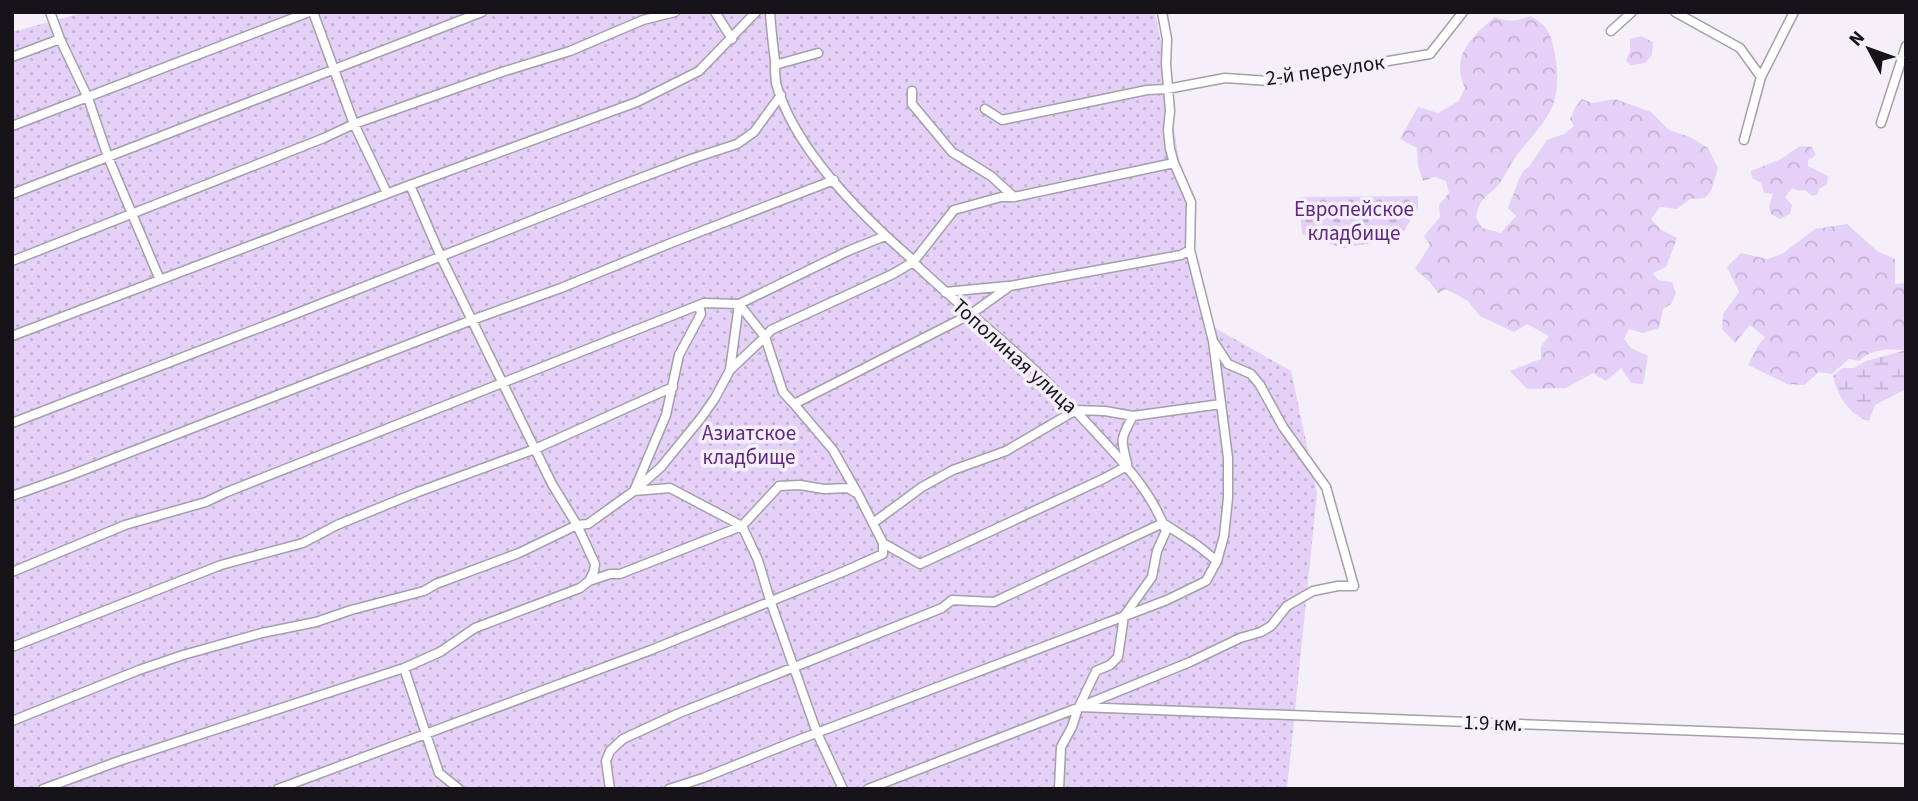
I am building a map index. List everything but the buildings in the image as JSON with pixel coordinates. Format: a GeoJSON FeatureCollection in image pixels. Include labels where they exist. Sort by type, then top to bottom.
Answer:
{"type":"FeatureCollection","features":[{"type":"Feature","properties":{"kind":"street"},"geometry":{"type":"LineString","coordinates":[[50,12],[88,98],[108,157],[160,280]]}},
{"type":"Feature","properties":{"kind":"street"},"geometry":{"type":"LineString","coordinates":[[12,126],[311,12],[354,124],[387,193]]}},
{"type":"Feature","properties":{"kind":"street"},"geometry":{"type":"LineString","coordinates":[[12,194],[482,12]]}},
{"type":"Feature","properties":{"kind":"street"},"geometry":{"type":"LineString","coordinates":[[12,261],[354,124],[570,51],[643,20],[675,12]]}},
{"type":"Feature","properties":{"kind":"street"},"geometry":{"type":"LineString","coordinates":[[715,12],[732,39]]}},
{"type":"Feature","properties":{"kind":"street"},"geometry":{"type":"LineString","coordinates":[[12,336],[387,193],[638,102],[699,72],[756,12]]}},
{"type":"Feature","properties":{"kind":"street","name":"Тополиная улица"},"geometry":{"type":"LineString","coordinates":[[769,12],[776,80],[800,137],[834,180],[885,236],[1076,410],[1128,466],[1150,497],[1163,523]]}},
{"type":"Feature","properties":{"kind":"street"},"geometry":{"type":"LineString","coordinates":[[670,789],[1167,600],[1206,581],[1217,561],[1224,536],[1228,458],[1213,341],[1191,250],[1191,202],[1174,163],[1168,130],[1170,110],[1167,89],[1167,39],[1162,12]]}},
{"type":"Feature","properties":{"kind":"street","name":"2-й переулок"},"geometry":{"type":"LineString","coordinates":[[985,109],[1002,120],[1147,90],[1225,78],[1269,81],[1430,54],[1463,12]]}},
{"type":"Feature","properties":{"kind":"street"},"geometry":{"type":"LineString","coordinates":[[1611,31],[1632,12]]}},
{"type":"Feature","properties":{"kind":"street"},"geometry":{"type":"LineString","coordinates":[[1675,12],[1740,48],[1761,77]]}},
{"type":"Feature","properties":{"kind":"street"},"geometry":{"type":"LineString","coordinates":[[1744,139],[1761,77],[1794,12]]}},
{"type":"Feature","properties":{"kind":"street"},"geometry":{"type":"LineString","coordinates":[[12,57],[60,39]]}},
{"type":"Feature","properties":{"kind":"street"},"geometry":{"type":"LineString","coordinates":[[1881,123],[1906,46]]}},
{"type":"Feature","properties":{"kind":"street"},"geometry":{"type":"LineString","coordinates":[[775,65],[818,53]]}},
{"type":"Feature","properties":{"kind":"street"},"geometry":{"type":"LineString","coordinates":[[912,91],[912,104],[952,152],[991,176],[1014,197]]}},
{"type":"Feature","properties":{"kind":"street"},"geometry":{"type":"LineString","coordinates":[[12,423],[670,167],[737,144],[754,132],[781,95]]}},
{"type":"Feature","properties":{"kind":"street"},"geometry":{"type":"LineString","coordinates":[[12,721],[183,655],[262,633],[316,622],[424,591],[519,553],[577,525],[588,524],[634,491],[661,467],[701,418],[730,370],[771,330],[914,262],[954,210],[1000,197],[1014,197],[1174,163]]}},
{"type":"Feature","properties":{"kind":"street"},"geometry":{"type":"LineString","coordinates":[[12,496],[561,288],[834,180]]}},
{"type":"Feature","properties":{"kind":"street"},"geometry":{"type":"LineString","coordinates":[[410,185],[441,257],[552,484],[577,525],[595,564],[610,574]]}},
{"type":"Feature","properties":{"kind":"street"},"geometry":{"type":"LineString","coordinates":[[12,572],[125,525],[206,502],[704,303],[739,304],[885,236]]}},
{"type":"Feature","properties":{"kind":"street"},"geometry":{"type":"LineString","coordinates":[[945,292],[1010,286],[1181,255],[1191,250]]}},
{"type":"Feature","properties":{"kind":"street"},"geometry":{"type":"LineString","coordinates":[[794,404],[971,314],[1010,286]]}},
{"type":"Feature","properties":{"kind":"street"},"geometry":{"type":"LineString","coordinates":[[278,789],[651,650],[883,554],[883,543],[833,450],[783,392],[765,337],[739,304]]}},
{"type":"Feature","properties":{"kind":"street"},"geometry":{"type":"LineString","coordinates":[[730,370],[739,304]]}},
{"type":"Feature","properties":{"kind":"street"},"geometry":{"type":"LineString","coordinates":[[634,491],[666,415],[679,355],[701,314],[699,305]]}},
{"type":"Feature","properties":{"kind":"street"},"geometry":{"type":"LineString","coordinates":[[868,789],[1080,707],[1190,662],[1240,638],[1261,632],[1271,626],[1287,606],[1313,591],[1354,586],[1325,488],[1283,427],[1260,385],[1251,374],[1228,364],[1213,341]]}},
{"type":"Feature","properties":{"kind":"street"},"geometry":{"type":"LineString","coordinates":[[12,647],[221,565],[303,543],[337,525],[418,492],[535,449],[673,387]]}},
{"type":"Feature","properties":{"kind":"street"},"geometry":{"type":"LineString","coordinates":[[873,523],[922,486],[953,470],[1006,451],[1076,410],[1133,416],[1221,404]]}},
{"type":"Feature","properties":{"kind":"street"},"geometry":{"type":"LineString","coordinates":[[883,543],[920,564],[1103,479],[1128,466],[1121,442],[1133,416]]}},
{"type":"Feature","properties":{"kind":"street"},"geometry":{"type":"LineString","coordinates":[[43,789],[131,757],[404,668],[440,652],[475,628],[580,588],[589,581],[610,574],[620,574],[742,526],[779,486],[848,488],[858,494]]}},
{"type":"Feature","properties":{"kind":"street"},"geometry":{"type":"LineString","coordinates":[[634,491],[670,488],[742,526],[758,560],[817,733],[843,789]]}},
{"type":"Feature","properties":{"kind":"street"},"geometry":{"type":"LineString","coordinates":[[1163,523],[1217,561]]}},
{"type":"Feature","properties":{"kind":"street"},"geometry":{"type":"LineString","coordinates":[[1059,789],[1061,747],[1096,671],[1110,665],[1118,657],[1124,616],[1152,577],[1157,551],[1166,531],[1163,523]]}},
{"type":"Feature","properties":{"kind":"street"},"geometry":{"type":"LineString","coordinates":[[610,789],[606,761],[610,751],[623,739],[675,715],[942,608],[952,600],[995,602],[1163,523]]}},
{"type":"Feature","properties":{"kind":"street"},"geometry":{"type":"LineString","coordinates":[[589,581],[595,564]]}},
{"type":"Feature","properties":{"kind":"street"},"geometry":{"type":"LineString","coordinates":[[404,668],[439,773],[459,789]]}},
{"type":"Feature","properties":{"kind":"street","name":"1.9 км."},"geometry":{"type":"LineString","coordinates":[[1080,707],[1906,739]]}},
{"type":"Feature","properties":{"kind":"green space","name":"Азиатское кладбище"},"geometry":{"type":"Polygon","coordinates":[[[86,12],[1155,12],[1203,321],[1291,371],[1317,493],[1287,789],[12,789],[12,32],[86,12]]]}},
{"type":"Feature","properties":{"kind":"green space"},"geometry":{"type":"Polygon","coordinates":[[[1530,16],[1545,27],[1552,42],[1557,72],[1555,100],[1544,121],[1515,158],[1500,183],[1480,205],[1476,217],[1482,228],[1501,233],[1516,216],[1508,208],[1520,177],[1547,140],[1564,134],[1574,126],[1570,119],[1582,99],[1592,103],[1615,99],[1651,112],[1669,130],[1690,137],[1708,148],[1718,168],[1711,191],[1705,198],[1690,199],[1677,209],[1660,207],[1651,219],[1660,229],[1677,238],[1666,267],[1653,273],[1658,280],[1672,282],[1676,293],[1671,304],[1663,309],[1659,328],[1643,333],[1629,329],[1624,339],[1631,348],[1648,356],[1643,384],[1631,383],[1621,368],[1606,381],[1593,373],[1566,388],[1527,389],[1510,371],[1541,359],[1541,346],[1549,336],[1527,324],[1514,332],[1480,316],[1468,301],[1446,289],[1438,293],[1415,269],[1430,245],[1424,236],[1440,217],[1439,205],[1449,193],[1446,181],[1435,177],[1423,181],[1418,166],[1417,148],[1400,139],[1418,107],[1438,113],[1459,101],[1465,88],[1460,66],[1462,56],[1478,32],[1495,17],[1512,21],[1530,16]]]}},
{"type":"Feature","properties":{"kind":"green space"},"geometry":{"type":"Polygon","coordinates":[[[1641,36],[1653,42],[1652,55],[1645,63],[1631,65],[1626,61],[1630,51],[1630,39],[1641,36]]]}},
{"type":"Feature","properties":{"kind":"green space"},"geometry":{"type":"Polygon","coordinates":[[[1800,146],[1812,147],[1816,155],[1808,160],[1808,166],[1828,176],[1827,184],[1819,189],[1817,195],[1812,196],[1805,190],[1792,188],[1785,197],[1792,205],[1790,214],[1780,219],[1771,214],[1769,206],[1773,194],[1764,193],[1761,183],[1752,178],[1751,171],[1781,159],[1800,146]]]}},
{"type":"Feature","properties":{"kind":"green space","name":"Европейское кладбище"},"geometry":{"type":"Polygon","coordinates":[[[1418,196],[1418,209],[1399,238],[1343,248],[1302,234],[1299,197],[1418,196]]]}},
{"type":"Feature","properties":{"kind":"green space"},"geometry":{"type":"Polygon","coordinates":[[[1847,224],[1877,251],[1895,259],[1895,284],[1906,283],[1906,348],[1875,352],[1859,361],[1849,359],[1832,374],[1819,372],[1804,385],[1787,384],[1748,365],[1765,337],[1750,325],[1735,343],[1722,329],[1723,314],[1739,292],[1727,267],[1741,253],[1767,259],[1782,254],[1815,229],[1847,224]]]}},
{"type":"Feature","properties":{"kind":"green space"},"geometry":{"type":"Polygon","coordinates":[[[1906,350],[1906,389],[1875,405],[1869,421],[1850,410],[1841,397],[1833,376],[1842,368],[1854,368],[1866,361],[1906,350]]]}}]}
